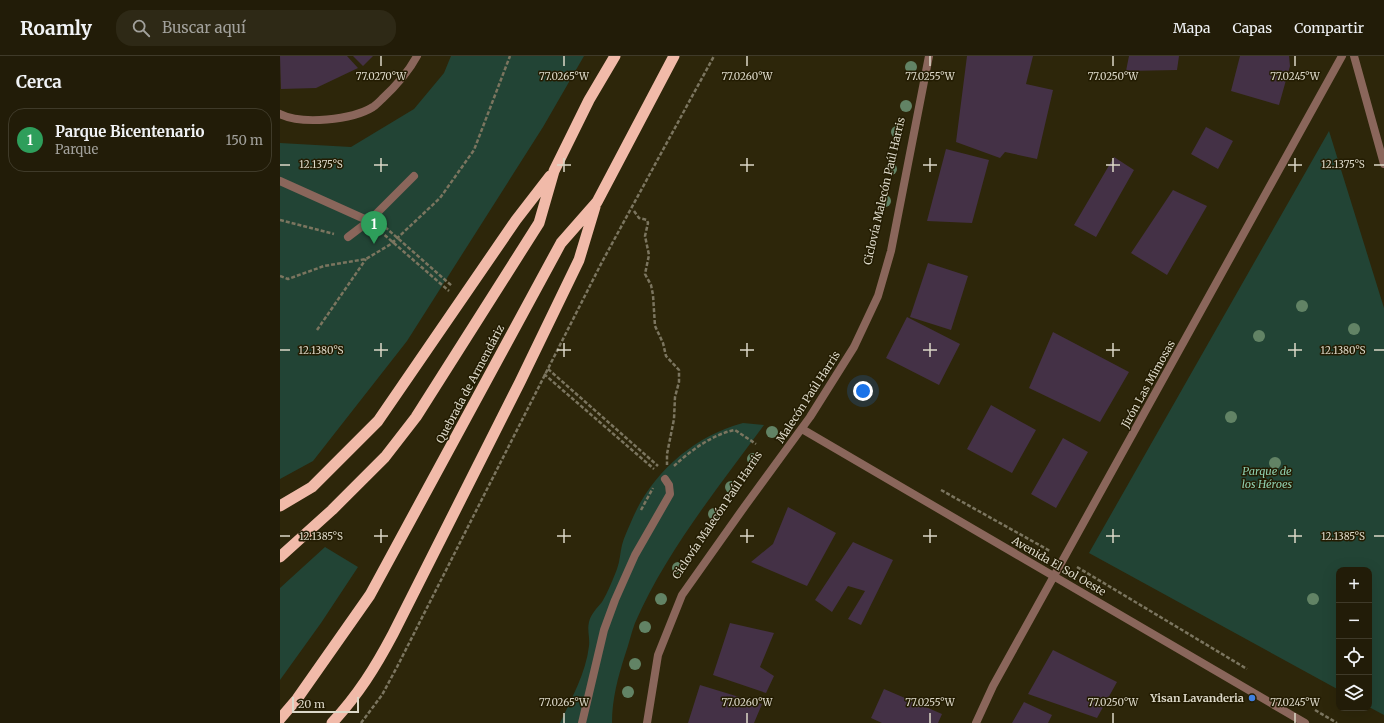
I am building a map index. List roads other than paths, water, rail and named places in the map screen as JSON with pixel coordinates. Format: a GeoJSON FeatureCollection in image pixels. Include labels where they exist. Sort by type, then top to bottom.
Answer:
{"type":"FeatureCollection","features":[{"type":"Feature","properties":{"kind":"highway","name":"Quebrada de Armendáriz"},"geometry":{"type":"LineString","coordinates":[[280,557],[332,510],[385,457],[416,417],[539,223],[554,171],[589,100],[615,56]]}},
{"type":"Feature","properties":{"kind":"highway","name":"Quebrada de Armendáriz"},"geometry":{"type":"LineString","coordinates":[[280,719],[296,700],[370,595],[561,243],[597,202],[674,56]]}},
{"type":"Feature","properties":{"kind":"highway"},"geometry":{"type":"LineString","coordinates":[[280,506],[312,487],[378,421],[516,220],[554,171]]}},
{"type":"Feature","properties":{"kind":"highway"},"geometry":{"type":"LineString","coordinates":[[332,723],[349,704],[374,669],[393,634],[520,382],[579,260],[597,202]]}},
{"type":"Feature","properties":{"kind":"street"},"geometry":{"type":"LineString","coordinates":[[280,114],[286,117],[315,120],[344,118],[373,107],[396,87],[417,56]]}},
{"type":"Feature","properties":{"kind":"street","name":"Malecón Paúl Harris"},"geometry":{"type":"LineString","coordinates":[[647,723],[658,655],[682,595],[802,429],[854,347],[878,296],[891,251],[930,56]]}},
{"type":"Feature","properties":{"kind":"street","name":"Jirón Las Mimosas"},"geometry":{"type":"LineString","coordinates":[[976,723],[993,686],[1342,56]]}},
{"type":"Feature","properties":{"kind":"street"},"geometry":{"type":"LineString","coordinates":[[1354,56],[1384,164]]}},
{"type":"Feature","properties":{"kind":"street"},"geometry":{"type":"LineString","coordinates":[[348,237],[369,221],[414,176]]}},
{"type":"Feature","properties":{"kind":"street"},"geometry":{"type":"LineString","coordinates":[[280,181],[369,221]]}},
{"type":"Feature","properties":{"kind":"street","name":"Avenida El Sol Oeste"},"geometry":{"type":"LineString","coordinates":[[802,429],[1305,723]]}},
{"type":"Feature","properties":{"kind":"street"},"geometry":{"type":"LineString","coordinates":[[582,723],[604,630],[615,600],[635,554],[670,494],[669,485],[665,479]]}},
{"type":"Feature","properties":{"kind":"place","name":"Parque Bicentenario"},"geometry":{"type":"Point","coordinates":[374,244]}},
{"type":"Feature","properties":{"kind":"place","name":"Yisan Lavanderia"},"geometry":{"type":"Point","coordinates":[1252,698]}},
{"type":"Feature","properties":{"kind":"park label","name":"Parque de los Héroes"},"geometry":{"type":"Point","coordinates":[1267,477]}}]}
